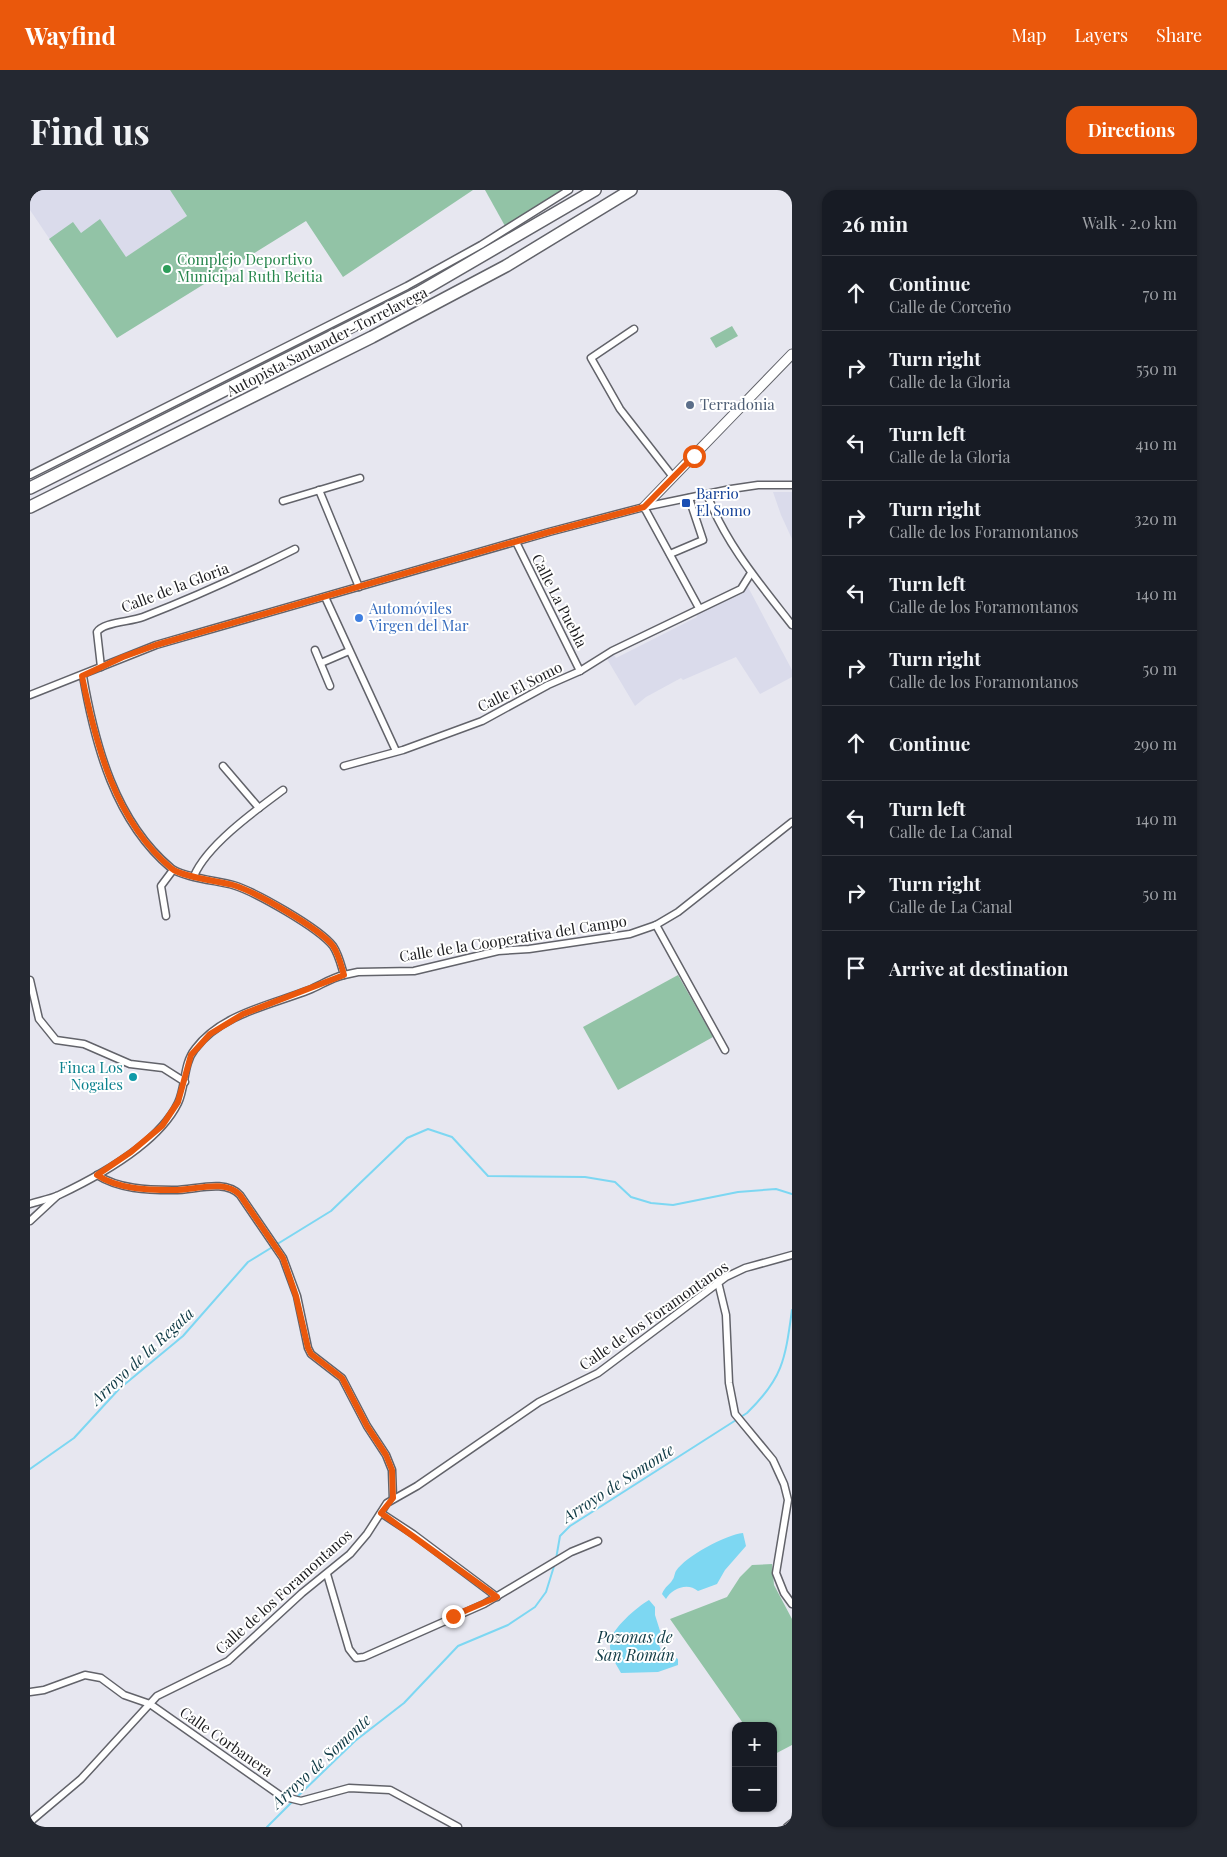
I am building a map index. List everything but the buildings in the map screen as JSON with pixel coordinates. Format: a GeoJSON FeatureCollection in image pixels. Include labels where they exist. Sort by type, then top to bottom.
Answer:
{"type":"FeatureCollection","features":[{"type":"Feature","properties":{"kind":"highway","name":"Autopista Santander-Torrelavega"},"geometry":{"type":"LineString","coordinates":[[30,488],[418,293],[595,190]]}},
{"type":"Feature","properties":{"kind":"highway","name":"Autopista Santander-Torrelavega"},"geometry":{"type":"LineString","coordinates":[[30,507],[372,337],[506,266],[631,190]]}},
{"type":"Feature","properties":{"kind":"main road"},"geometry":{"type":"LineString","coordinates":[[644,507],[792,354]]}},
{"type":"Feature","properties":{"kind":"main road"},"geometry":{"type":"LineString","coordinates":[[657,505],[661,491]]}},
{"type":"Feature","properties":{"kind":"street"},"geometry":{"type":"LineString","coordinates":[[30,475],[407,286],[481,245],[569,190]]}},
{"type":"Feature","properties":{"kind":"street"},"geometry":{"type":"LineString","coordinates":[[634,329],[591,358],[620,409],[674,477]]}},
{"type":"Feature","properties":{"kind":"street"},"geometry":{"type":"LineString","coordinates":[[283,501],[360,478]]}},
{"type":"Feature","properties":{"kind":"street"},"geometry":{"type":"LineString","coordinates":[[30,695],[82,676],[156,645],[516,542],[644,507],[758,485],[792,485]]}},
{"type":"Feature","properties":{"kind":"street"},"geometry":{"type":"LineString","coordinates":[[319,490],[359,587]]}},
{"type":"Feature","properties":{"kind":"street"},"geometry":{"type":"LineString","coordinates":[[707,494],[711,506],[751,574],[792,624]]}},
{"type":"Feature","properties":{"kind":"street"},"geometry":{"type":"LineString","coordinates":[[670,554],[703,540],[689,498]]}},
{"type":"Feature","properties":{"kind":"street"},"geometry":{"type":"LineString","coordinates":[[644,507],[699,608]]}},
{"type":"Feature","properties":{"kind":"street","name":"Calle La Puebla"},"geometry":{"type":"LineString","coordinates":[[516,542],[580,671]]}},
{"type":"Feature","properties":{"kind":"street","name":"Calle de la Gloria"},"geometry":{"type":"LineString","coordinates":[[101,667],[97,632],[99,628],[106,624],[130,622],[183,602],[295,549]]}},
{"type":"Feature","properties":{"kind":"street","name":"Calle El Somo"},"geometry":{"type":"LineString","coordinates":[[344,766],[396,751],[482,722],[548,685],[580,671],[612,652],[741,589],[751,574]]}},
{"type":"Feature","properties":{"kind":"street"},"geometry":{"type":"LineString","coordinates":[[325,596],[396,751]]}},
{"type":"Feature","properties":{"kind":"street"},"geometry":{"type":"LineString","coordinates":[[315,650],[330,686]]}},
{"type":"Feature","properties":{"kind":"street"},"geometry":{"type":"LineString","coordinates":[[321,663],[349,651]]}},
{"type":"Feature","properties":{"kind":"street"},"geometry":{"type":"LineString","coordinates":[[30,1204],[58,1196],[97,1175],[131,1152],[162,1126],[178,1102],[191,1055],[210,1034],[243,1014],[344,975],[334,948],[329,941],[308,925],[233,885],[173,870],[138,834],[127,818],[93,728],[82,676]]}},
{"type":"Feature","properties":{"kind":"street"},"geometry":{"type":"LineString","coordinates":[[223,766],[259,808]]}},
{"type":"Feature","properties":{"kind":"street"},"geometry":{"type":"LineString","coordinates":[[194,876],[204,859],[218,844],[283,790]]}},
{"type":"Feature","properties":{"kind":"street","name":"Calle de la Cooperativa del Campo"},"geometry":{"type":"LineString","coordinates":[[344,975],[377,971],[414,971],[498,951],[529,949],[630,934],[656,925],[678,912],[792,822]]}},
{"type":"Feature","properties":{"kind":"street"},"geometry":{"type":"LineString","coordinates":[[166,916],[161,886],[173,870]]}},
{"type":"Feature","properties":{"kind":"street"},"geometry":{"type":"LineString","coordinates":[[656,925],[725,1050]]}},
{"type":"Feature","properties":{"kind":"street"},"geometry":{"type":"LineString","coordinates":[[30,980],[39,1019],[56,1040],[84,1044],[130,1064],[163,1068],[185,1082]]}},
{"type":"Feature","properties":{"kind":"street"},"geometry":{"type":"LineString","coordinates":[[97,1175],[112,1183],[132,1188],[174,1190],[230,1188],[240,1195],[283,1258],[293,1282],[311,1354],[342,1378],[367,1426],[386,1455],[392,1470],[393,1498]]}},
{"type":"Feature","properties":{"kind":"street"},"geometry":{"type":"LineString","coordinates":[[30,1221],[58,1196]]}},
{"type":"Feature","properties":{"kind":"street","name":"Calle de los Foramontanos"},"geometry":{"type":"LineString","coordinates":[[30,1822],[81,1779],[150,1704],[167,1691],[228,1661],[302,1593],[350,1554],[393,1498],[417,1486],[539,1402],[598,1373],[716,1283],[745,1268],[792,1255]]}},
{"type":"Feature","properties":{"kind":"street"},"geometry":{"type":"LineString","coordinates":[[716,1283],[719,1286],[726,1315],[729,1383],[736,1414],[742,1425],[768,1453],[784,1484],[788,1500],[776,1574],[784,1593],[792,1604]]}},
{"type":"Feature","properties":{"kind":"street"},"geometry":{"type":"LineString","coordinates":[[381,1513],[497,1597]]}},
{"type":"Feature","properties":{"kind":"street"},"geometry":{"type":"LineString","coordinates":[[327,1574],[349,1649],[356,1658],[364,1657],[406,1639],[425,1628],[497,1597],[571,1552],[598,1541]]}},
{"type":"Feature","properties":{"kind":"street","name":"Calle Corbanera"},"geometry":{"type":"LineString","coordinates":[[30,1692],[44,1690],[85,1675],[94,1675],[109,1683],[124,1695],[150,1704],[281,1796],[301,1801],[350,1788],[390,1790],[458,1827]]}},
{"type":"Feature","properties":{"kind":"street"},"geometry":{"type":"LineString","coordinates":[[787,1827],[792,1823]]}},
{"type":"Feature","properties":{"kind":"shaded area"},"geometry":{"type":"Polygon","coordinates":[[[34,190],[170,190],[187,216],[82,287],[30,210],[30,193],[34,190]]]}},
{"type":"Feature","properties":{"kind":"shaded area"},"geometry":{"type":"Polygon","coordinates":[[[773,492],[792,492],[792,539],[781,515],[773,492]]]}},
{"type":"Feature","properties":{"kind":"shaded area"},"geometry":{"type":"Polygon","coordinates":[[[748,587],[792,670],[792,677],[760,694],[736,657],[683,680],[681,678],[646,697],[635,706],[607,659],[614,655],[616,658],[697,617],[696,613],[748,587]]]}},
{"type":"Feature","properties":{"kind":"green space","name":"Complejo Deportivo Municipal Ruth Beitia"},"geometry":{"type":"Polygon","coordinates":[[[170,190],[473,190],[343,277],[306,221],[117,338],[49,239],[73,222],[81,233],[100,219],[126,257],[187,216],[170,190]]]}},
{"type":"Feature","properties":{"kind":"green space"},"geometry":{"type":"Polygon","coordinates":[[[485,190],[564,190],[505,226],[485,190]]]}},
{"type":"Feature","properties":{"kind":"green space"},"geometry":{"type":"Polygon","coordinates":[[[732,326],[738,336],[716,348],[710,338],[732,326]]]}},
{"type":"Feature","properties":{"kind":"green space"},"geometry":{"type":"Polygon","coordinates":[[[678,975],[713,1037],[618,1090],[583,1027],[678,975]]]}},
{"type":"Feature","properties":{"kind":"green space"},"geometry":{"type":"Polygon","coordinates":[[[772,1564],[774,1585],[792,1619],[792,1745],[777,1753],[777,1722],[742,1722],[670,1619],[727,1597],[740,1577],[752,1565],[772,1564]]]}},
{"type":"Feature","properties":{"kind":"water","name":"Pozonas de San Román"},"geometry":{"type":"Polygon","coordinates":[[[743,1533],[746,1546],[725,1570],[717,1584],[698,1591],[690,1587],[676,1589],[666,1599],[662,1594],[663,1591],[672,1581],[676,1571],[688,1559],[717,1542],[743,1533]]]}},
{"type":"Feature","properties":{"kind":"water","name":"Pozonas de San Román"},"geometry":{"type":"Polygon","coordinates":[[[649,1600],[655,1607],[655,1615],[661,1634],[659,1645],[661,1650],[678,1659],[678,1665],[658,1672],[621,1673],[613,1659],[610,1643],[611,1637],[625,1619],[649,1600]]]}},
{"type":"Feature","properties":{"kind":"waterway","name":"Arroyo de la Regata"},"geometry":{"type":"LineString","coordinates":[[30,1469],[74,1438],[119,1389],[183,1336],[248,1262],[331,1211],[407,1138],[428,1129],[452,1137],[488,1176],[585,1177],[615,1182],[631,1197],[651,1203],[673,1205],[738,1192],[776,1189],[792,1194]]}},
{"type":"Feature","properties":{"kind":"waterway","name":"Arroyo de Somonte"},"geometry":{"type":"LineString","coordinates":[[556,1559],[560,1536],[570,1526],[747,1413],[759,1401],[775,1378],[780,1367],[787,1342],[792,1310]]}},
{"type":"Feature","properties":{"kind":"waterway","name":"Arroyo de Somonte"},"geometry":{"type":"LineString","coordinates":[[296,1798],[355,1741],[404,1703],[458,1646],[508,1625],[535,1607],[546,1592],[555,1563]]}},
{"type":"Feature","properties":{"kind":"waterway","name":"Arroyo de Somonte"},"geometry":{"type":"LineString","coordinates":[[267,1827],[293,1801]]}},
{"type":"Feature","properties":{"kind":"place","name":"Complejo Deportivo Municipal Ruth Beitia"},"geometry":{"type":"Point","coordinates":[167,269]}},
{"type":"Feature","properties":{"kind":"place","name":"Terradonia"},"geometry":{"type":"Point","coordinates":[690,405]}},
{"type":"Feature","properties":{"kind":"place","name":"Barrio El Somo"},"geometry":{"type":"Point","coordinates":[686,503]}},
{"type":"Feature","properties":{"kind":"place","name":"Automóviles Virgen del Mar"},"geometry":{"type":"Point","coordinates":[359,618]}},
{"type":"Feature","properties":{"kind":"place","name":"Finca Los Nogales"},"geometry":{"type":"Point","coordinates":[133,1077]}},
{"type":"Feature","properties":{"kind":"route"},"geometry":{"type":"LineString","coordinates":[[453,1616],[497,1597],[472,1581],[413,1534],[381,1513],[387,1503],[393,1498],[391,1464],[367,1426],[342,1378],[311,1354],[293,1282],[283,1258],[240,1195],[230,1188],[218,1187],[174,1190],[132,1188],[112,1183],[97,1175],[131,1152],[162,1126],[178,1102],[191,1055],[195,1048],[210,1034],[243,1014],[310,989],[334,977],[344,975],[334,948],[329,941],[316,931],[233,885],[173,870],[152,850],[127,818],[93,728],[82,676],[123,657],[156,645],[549,532],[644,507],[694,456]]}}]}
